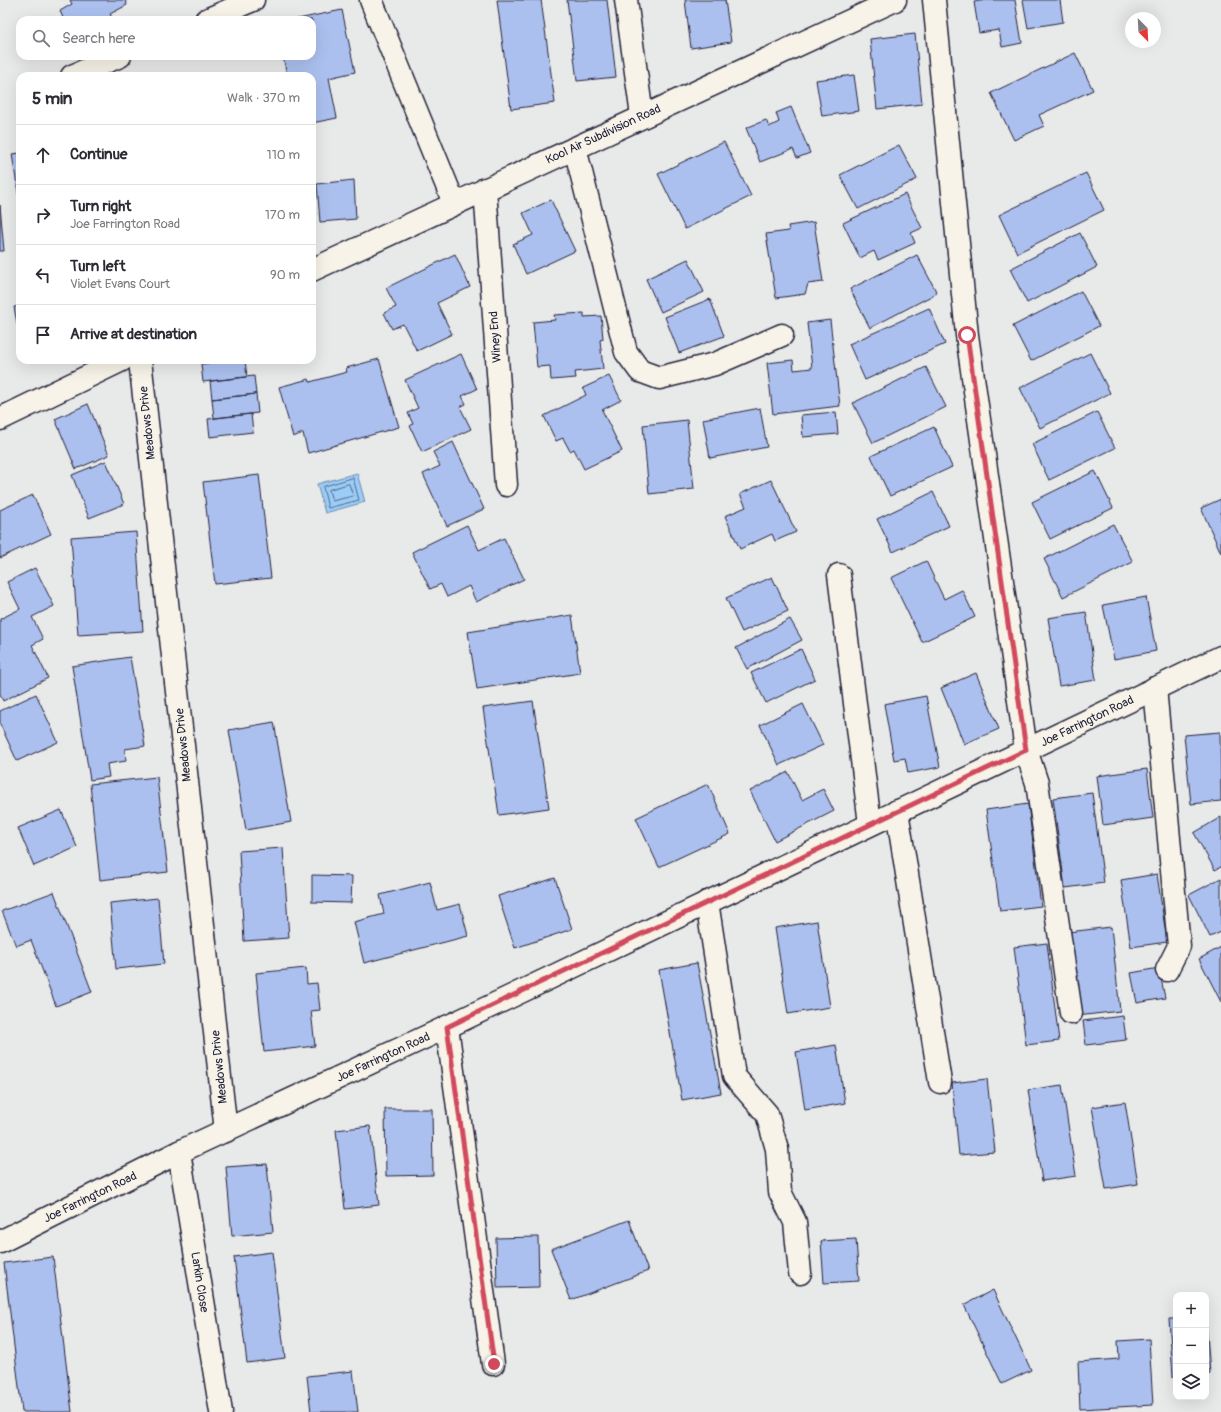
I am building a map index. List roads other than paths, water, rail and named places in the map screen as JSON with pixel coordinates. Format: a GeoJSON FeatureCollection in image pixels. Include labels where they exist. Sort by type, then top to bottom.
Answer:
{"type":"FeatureCollection","features":[{"type":"Feature","properties":{"kind":"street"},"geometry":{"type":"LineString","coordinates":[[215,16],[253,0]]}},
{"type":"Feature","properties":{"kind":"street"},"geometry":{"type":"LineString","coordinates":[[371,0],[454,203]]}},
{"type":"Feature","properties":{"kind":"street"},"geometry":{"type":"LineString","coordinates":[[626,0],[642,116]]}},
{"type":"Feature","properties":{"kind":"street","name":"Kool Air Subdivision Road"},"geometry":{"type":"LineString","coordinates":[[316,268],[642,116],[896,0]]}},
{"type":"Feature","properties":{"kind":"street"},"geometry":{"type":"LineString","coordinates":[[934,0],[967,335],[1026,750],[1037,783],[1071,1013]]}},
{"type":"Feature","properties":{"kind":"street"},"geometry":{"type":"LineString","coordinates":[[82,72],[110,60]]}},
{"type":"Feature","properties":{"kind":"street"},"geometry":{"type":"LineString","coordinates":[[575,148],[626,352],[640,370],[659,378],[715,364],[782,335]]}},
{"type":"Feature","properties":{"kind":"street","name":"Winey End"},"geometry":{"type":"LineString","coordinates":[[485,189],[506,485]]}},
{"type":"Feature","properties":{"kind":"street"},"geometry":{"type":"LineString","coordinates":[[0,419],[114,364]]}},
{"type":"Feature","properties":{"kind":"street","name":"Meadows Drive"},"geometry":{"type":"LineString","coordinates":[[140,364],[226,1130]]}},
{"type":"Feature","properties":{"kind":"street"},"geometry":{"type":"LineString","coordinates":[[839,576],[870,824]]}},
{"type":"Feature","properties":{"kind":"street","name":"Joe Farrington Road"},"geometry":{"type":"LineString","coordinates":[[0,1242],[179,1152],[447,1027],[1221,657]]}},
{"type":"Feature","properties":{"kind":"street"},"geometry":{"type":"LineString","coordinates":[[1155,688],[1179,946],[1167,970]]}},
{"type":"Feature","properties":{"kind":"street"},"geometry":{"type":"LineString","coordinates":[[897,811],[940,1082]]}},
{"type":"Feature","properties":{"kind":"street"},"geometry":{"type":"LineString","coordinates":[[706,902],[734,1076],[767,1114],[777,1149],[780,1192],[796,1222],[800,1273]]}},
{"type":"Feature","properties":{"kind":"street"},"geometry":{"type":"LineString","coordinates":[[447,1027],[494,1364]]}},
{"type":"Feature","properties":{"kind":"street","name":"Larkin Close"},"geometry":{"type":"LineString","coordinates":[[179,1152],[221,1412]]}},
{"type":"Feature","properties":{"kind":"water"},"geometry":{"type":"Polygon","coordinates":[[[357,473],[365,502],[325,513],[317,484],[357,473]]]}}]}
